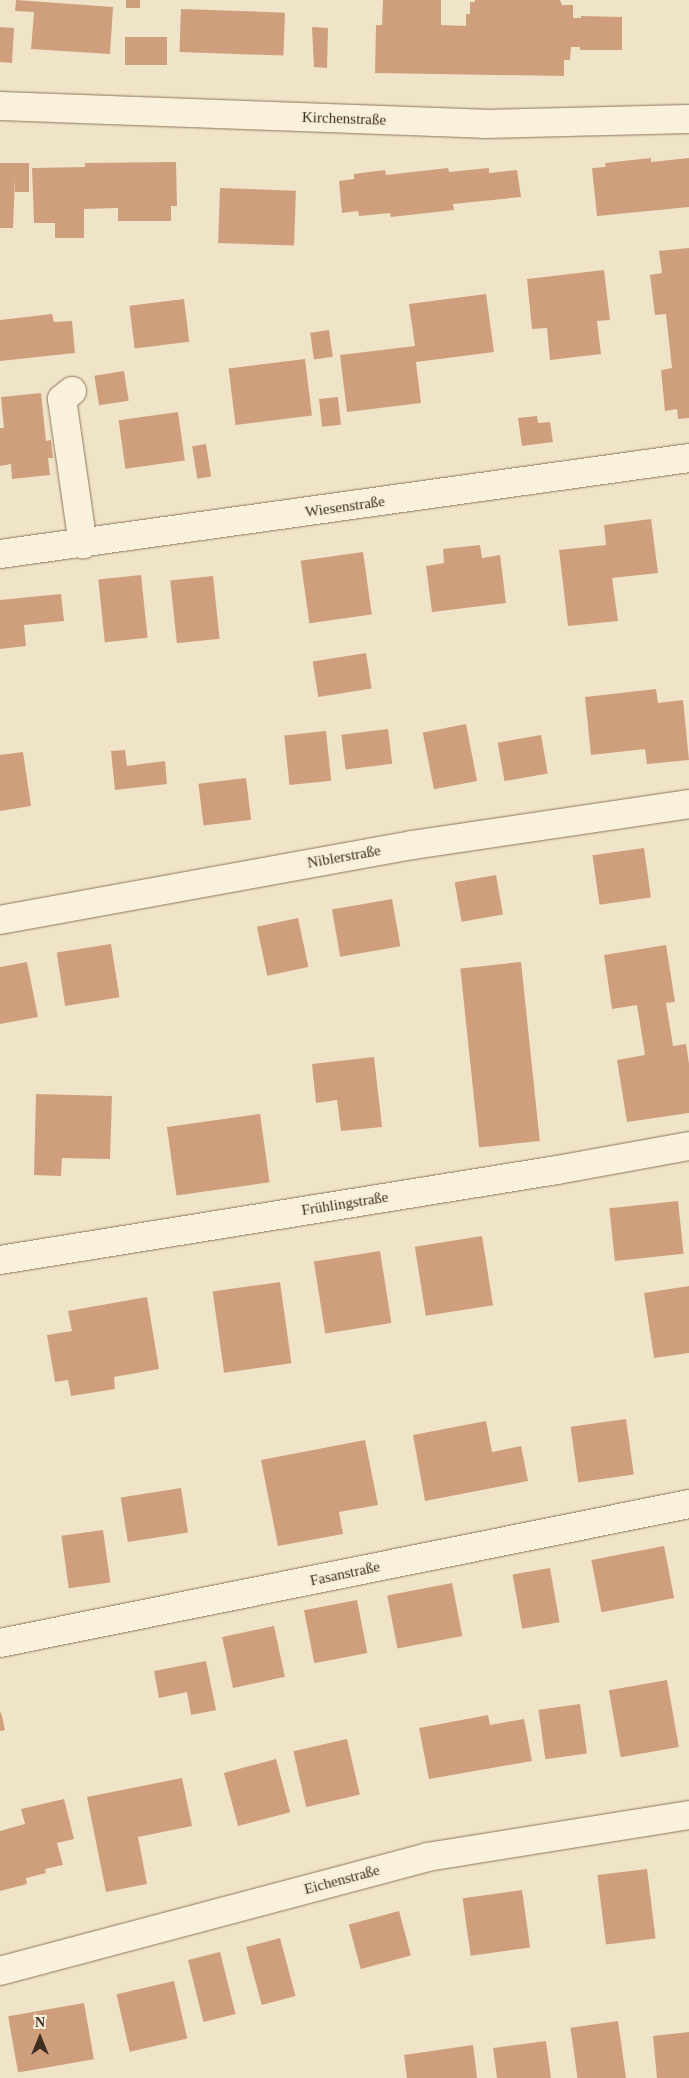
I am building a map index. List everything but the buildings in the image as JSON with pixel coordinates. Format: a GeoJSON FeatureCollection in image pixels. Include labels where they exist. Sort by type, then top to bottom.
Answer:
{"type":"FeatureCollection","features":[{"type":"Feature","properties":{"kind":"street","name":"Kirchenstraße"},"geometry":{"type":"LineString","coordinates":[[0,106],[484,124],[689,119]]}},
{"type":"Feature","properties":{"kind":"street"},"geometry":{"type":"LineString","coordinates":[[72,392],[62,399],[83,544]]}},
{"type":"Feature","properties":{"kind":"street","name":"Wiesenstraße"},"geometry":{"type":"LineString","coordinates":[[0,554],[83,544],[626,455],[689,458]]}},
{"type":"Feature","properties":{"kind":"street","name":"Niblerstraße"},"geometry":{"type":"LineString","coordinates":[[0,920],[412,844],[689,804]]}},
{"type":"Feature","properties":{"kind":"street","name":"Frühlingstraße"},"geometry":{"type":"LineString","coordinates":[[0,1260],[548,1172],[689,1146]]}},
{"type":"Feature","properties":{"kind":"street","name":"Fasanstraße"},"geometry":{"type":"LineString","coordinates":[[0,1643],[689,1504]]}},
{"type":"Feature","properties":{"kind":"street","name":"Eichenstraße"},"geometry":{"type":"LineString","coordinates":[[0,1971],[427,1857],[689,1816]]}}]}
